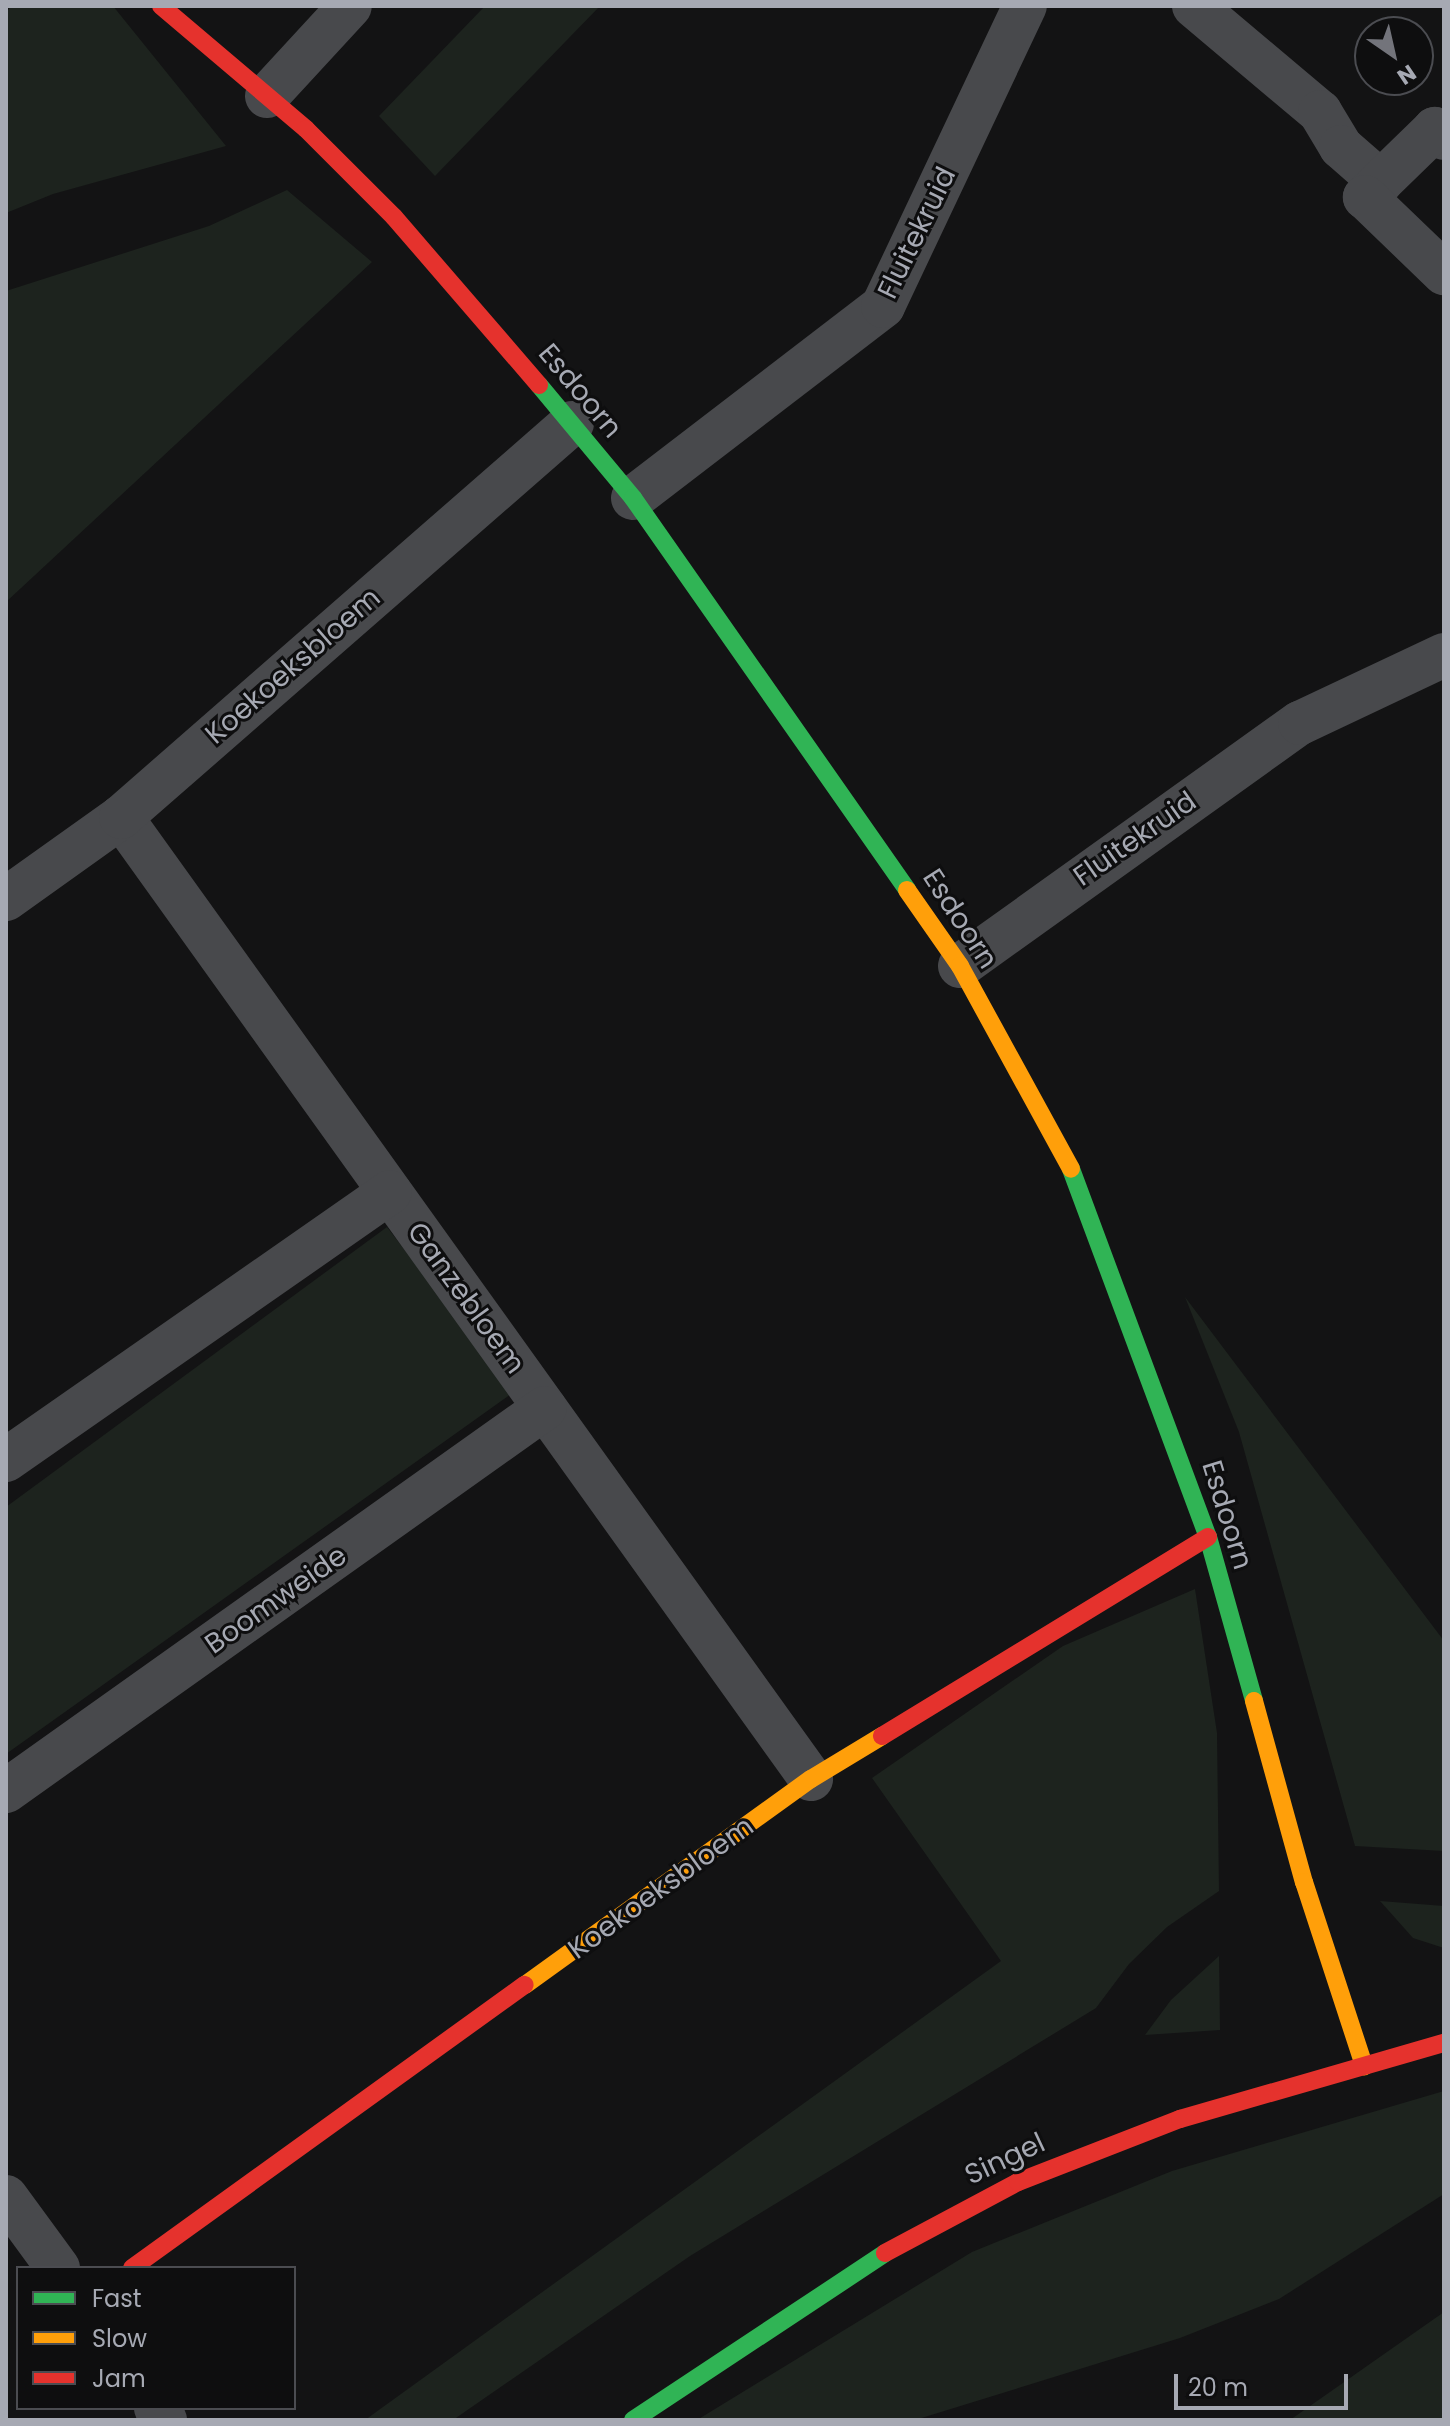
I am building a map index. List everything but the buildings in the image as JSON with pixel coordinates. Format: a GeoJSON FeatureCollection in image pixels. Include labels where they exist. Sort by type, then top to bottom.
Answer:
{"type":"FeatureCollection","features":[{"type":"Feature","properties":{"kind":"street","name":"Esdoorn"},"geometry":{"type":"LineString","coordinates":[[161,6],[267,96],[394,217],[572,423],[633,498],[960,966],[1061,1143],[1138,1338],[1208,1537],[1304,1882],[1364,2066]]}},
{"type":"Feature","properties":{"kind":"street"},"geometry":{"type":"LineString","coordinates":[[267,96],[350,6]]}},
{"type":"Feature","properties":{"kind":"street","name":"Fluitekruid"},"geometry":{"type":"LineString","coordinates":[[633,498],[883,306],[1025,6]]}},
{"type":"Feature","properties":{"kind":"street"},"geometry":{"type":"LineString","coordinates":[[1194,6],[1320,112],[1341,147],[1381,182]]}},
{"type":"Feature","properties":{"kind":"street"},"geometry":{"type":"LineString","coordinates":[[1444,138],[1435,129],[1365,197],[1444,273]]}},
{"type":"Feature","properties":{"kind":"street","name":"Koekoeksbloem"},"geometry":{"type":"LineString","coordinates":[[6,899],[121,817],[572,423]]}},
{"type":"Feature","properties":{"kind":"street","name":"Fluitekruid"},"geometry":{"type":"LineString","coordinates":[[960,966],[1300,723],[1440,665]]}},
{"type":"Feature","properties":{"kind":"street","name":"Ganzebloem"},"geometry":{"type":"LineString","coordinates":[[121,817],[811,1779]]}},
{"type":"Feature","properties":{"kind":"street"},"geometry":{"type":"LineString","coordinates":[[6,1460],[390,1192]]}},
{"type":"Feature","properties":{"kind":"street","name":"Boomweide"},"geometry":{"type":"LineString","coordinates":[[6,1791],[545,1408]]}},
{"type":"Feature","properties":{"kind":"street","name":"Koekoeksbloem"},"geometry":{"type":"LineString","coordinates":[[135,2266],[811,1779],[1208,1537]]}},
{"type":"Feature","properties":{"kind":"street","name":"Singel"},"geometry":{"type":"LineString","coordinates":[[633,2420],[884,2253],[1018,2182],[1180,2119],[1444,2043]]}},
{"type":"Feature","properties":{"kind":"street"},"geometry":{"type":"LineString","coordinates":[[6,2197],[57,2266]]}},
{"type":"Feature","properties":{"kind":"shaded area"},"geometry":{"type":"Polygon","coordinates":[[[11,6],[113,6],[226,146],[53,194],[6,213],[6,13],[11,6]]]}},
{"type":"Feature","properties":{"kind":"shaded area"},"geometry":{"type":"Polygon","coordinates":[[[485,6],[600,6],[435,176],[379,116],[485,6]]]}},
{"type":"Feature","properties":{"kind":"shaded area"},"geometry":{"type":"Polygon","coordinates":[[[287,190],[372,262],[6,602],[6,291],[209,226],[287,190]]]}},
{"type":"Feature","properties":{"kind":"shaded area"},"geometry":{"type":"Polygon","coordinates":[[[387,1227],[514,1392],[6,1754],[6,1507],[387,1227]]]}},
{"type":"Feature","properties":{"kind":"shaded area"},"geometry":{"type":"Polygon","coordinates":[[[1185,1297],[1444,1641],[1444,1851],[1355,1846],[1239,1432],[1185,1297]]]}},
{"type":"Feature","properties":{"kind":"shaded area"},"geometry":{"type":"Polygon","coordinates":[[[1195,1589],[1217,1733],[1219,1891],[1167,1927],[1129,1964],[1096,2008],[690,2256],[453,2420],[365,2420],[1001,1961],[872,1778],[1063,1646],[1195,1589]]]}},
{"type":"Feature","properties":{"kind":"shaded area"},"geometry":{"type":"Polygon","coordinates":[[[1380,1901],[1444,1906],[1444,1948],[1413,1938],[1380,1901]]]}},
{"type":"Feature","properties":{"kind":"shaded area"},"geometry":{"type":"Polygon","coordinates":[[[1219,1956],[1220,2030],[1145,2035],[1171,2000],[1219,1956]]]}},
{"type":"Feature","properties":{"kind":"shaded area"},"geometry":{"type":"Polygon","coordinates":[[[1444,2091],[1444,2194],[1279,2299],[1180,2338],[915,2420],[697,2420],[972,2252],[1172,2171],[1444,2091]]]}},
{"type":"Feature","properties":{"kind":"shaded area"},"geometry":{"type":"Polygon","coordinates":[[[1444,2312],[1444,2420],[1290,2420],[1444,2312]]]}},
{"type":"Feature","properties":{"kind":"traffic: fast"},"geometry":{"type":"LineString","coordinates":[[539,385],[633,498],[907,890]]}},
{"type":"Feature","properties":{"kind":"traffic: fast"},"geometry":{"type":"LineString","coordinates":[[1071,1169],[1208,1537],[1254,1701]]}},
{"type":"Feature","properties":{"kind":"traffic: fast"},"geometry":{"type":"LineString","coordinates":[[633,2420],[885,2253]]}},
{"type":"Feature","properties":{"kind":"traffic: slow"},"geometry":{"type":"LineString","coordinates":[[907,890],[960,966],[1071,1169]]}},
{"type":"Feature","properties":{"kind":"traffic: slow"},"geometry":{"type":"LineString","coordinates":[[1254,1701],[1304,1882],[1364,2066]]}},
{"type":"Feature","properties":{"kind":"traffic: slow"},"geometry":{"type":"LineString","coordinates":[[525,1985],[811,1779],[882,1736]]}},
{"type":"Feature","properties":{"kind":"traffic: jam"},"geometry":{"type":"LineString","coordinates":[[161,6],[306,129],[394,217],[539,385]]}},
{"type":"Feature","properties":{"kind":"traffic: jam"},"geometry":{"type":"LineString","coordinates":[[882,1736],[1208,1537]]}},
{"type":"Feature","properties":{"kind":"traffic: jam"},"geometry":{"type":"LineString","coordinates":[[135,2266],[525,1985]]}},
{"type":"Feature","properties":{"kind":"traffic: jam"},"geometry":{"type":"LineString","coordinates":[[885,2253],[1018,2182],[1180,2119],[1444,2043]]}}]}
